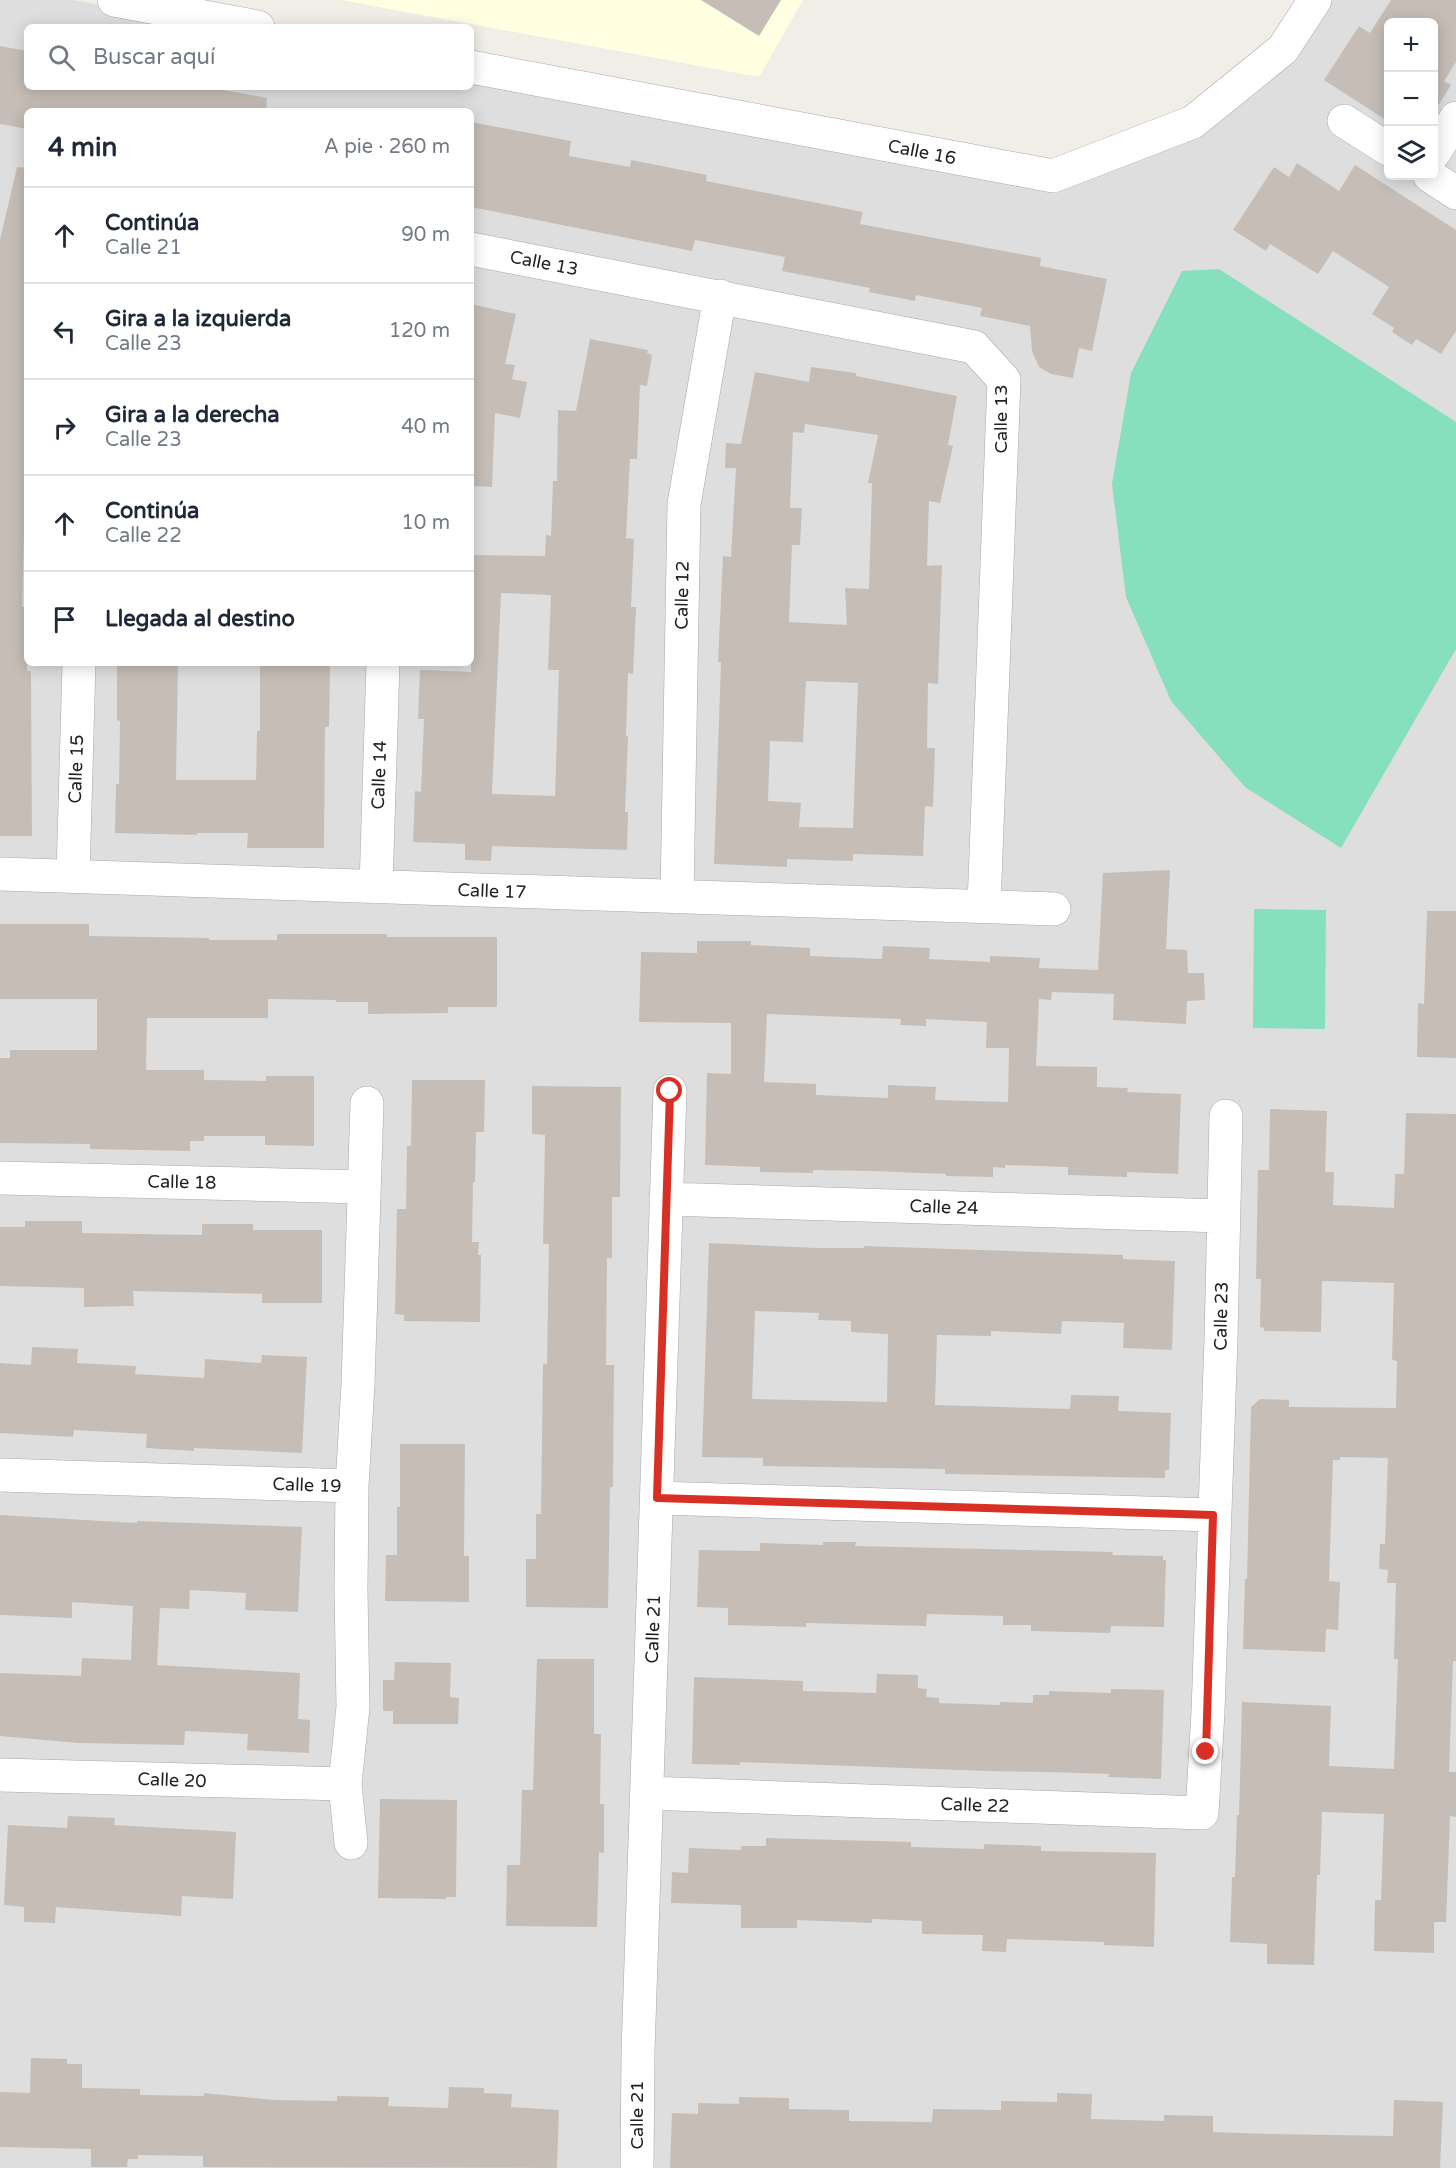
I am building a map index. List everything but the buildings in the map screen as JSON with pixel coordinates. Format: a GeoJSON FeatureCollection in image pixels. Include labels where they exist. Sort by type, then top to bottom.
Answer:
{"type":"FeatureCollection","features":[{"type":"Feature","properties":{"kind":"street"},"geometry":{"type":"LineString","coordinates":[[114,0],[242,24]]}},
{"type":"Feature","properties":{"kind":"street","name":"Calle 16"},"geometry":{"type":"LineString","coordinates":[[474,68],[1053,176],[1193,122],[1283,49],[1315,0]]}},
{"type":"Feature","properties":{"kind":"street"},"geometry":{"type":"LineString","coordinates":[[1438,147],[1456,118]]}},
{"type":"Feature","properties":{"kind":"street"},"geometry":{"type":"LineString","coordinates":[[1344,122],[1384,146]]}},
{"type":"Feature","properties":{"kind":"street"},"geometry":{"type":"LineString","coordinates":[[1436,180],[1456,193]]}},
{"type":"Feature","properties":{"kind":"street","name":"Calle 13"},"geometry":{"type":"LineString","coordinates":[[474,250],[974,346],[1004,380],[984,906]]}},
{"type":"Feature","properties":{"kind":"street","name":"Calle 12"},"geometry":{"type":"LineString","coordinates":[[677,897],[684,504],[720,296]]}},
{"type":"Feature","properties":{"kind":"street","name":"Calle 15"},"geometry":{"type":"LineString","coordinates":[[73,876],[79,666]]}},
{"type":"Feature","properties":{"kind":"street","name":"Calle 14"},"geometry":{"type":"LineString","coordinates":[[376,887],[383,666]]}},
{"type":"Feature","properties":{"kind":"street","name":"Calle 17"},"geometry":{"type":"LineString","coordinates":[[0,874],[1054,909]]}},
{"type":"Feature","properties":{"kind":"street","name":"Calle 21"},"geometry":{"type":"LineString","coordinates":[[637,2168],[638,2052],[670,1091]]}},
{"type":"Feature","properties":{"kind":"street"},"geometry":{"type":"LineString","coordinates":[[352,1486],[368,1103]]}},
{"type":"Feature","properties":{"kind":"street","name":"Calle 23"},"geometry":{"type":"LineString","coordinates":[[1208,1712],[1226,1116]]}},
{"type":"Feature","properties":{"kind":"street","name":"Calle 18"},"geometry":{"type":"LineString","coordinates":[[0,1178],[364,1187]]}},
{"type":"Feature","properties":{"kind":"street","name":"Calle 24"},"geometry":{"type":"LineString","coordinates":[[666,1199],[1222,1216]]}},
{"type":"Feature","properties":{"kind":"street","name":"Calle 19"},"geometry":{"type":"LineString","coordinates":[[0,1475],[352,1486],[351,1590],[354,1707],[345,1784],[351,1843]]}},
{"type":"Feature","properties":{"kind":"street"},"geometry":{"type":"LineString","coordinates":[[657,1498],[1213,1515]]}},
{"type":"Feature","properties":{"kind":"street","name":"Calle 22"},"geometry":{"type":"LineString","coordinates":[[647,1793],[1202,1813],[1208,1712]]}},
{"type":"Feature","properties":{"kind":"street","name":"Calle 20"},"geometry":{"type":"LineString","coordinates":[[0,1775],[345,1784]]}},
{"type":"Feature","properties":{"kind":"shaded area"},"geometry":{"type":"Polygon","coordinates":[[[0,0],[73,0],[197,24],[24,24],[24,90],[474,90],[474,77],[1094,171],[1280,53],[1314,0],[1456,0],[1456,2168],[0,2168],[0,0]]]}},
{"type":"Feature","properties":{"kind":"shaded area"},"geometry":{"type":"Polygon","coordinates":[[[341,0],[803,0],[759,77],[341,0]]]}},
{"type":"Feature","properties":{"kind":"green space"},"geometry":{"type":"Polygon","coordinates":[[[1219,269],[1456,422],[1456,649],[1341,848],[1245,787],[1171,701],[1126,597],[1112,484],[1131,373],[1182,271],[1219,269]]]}},
{"type":"Feature","properties":{"kind":"green space"},"geometry":{"type":"Polygon","coordinates":[[[1254,909],[1326,910],[1325,1029],[1253,1028],[1254,909]]]}},
{"type":"Feature","properties":{"kind":"route"},"geometry":{"type":"LineString","coordinates":[[670,1091],[657,1498],[1213,1515],[1206,1752]]}}]}
